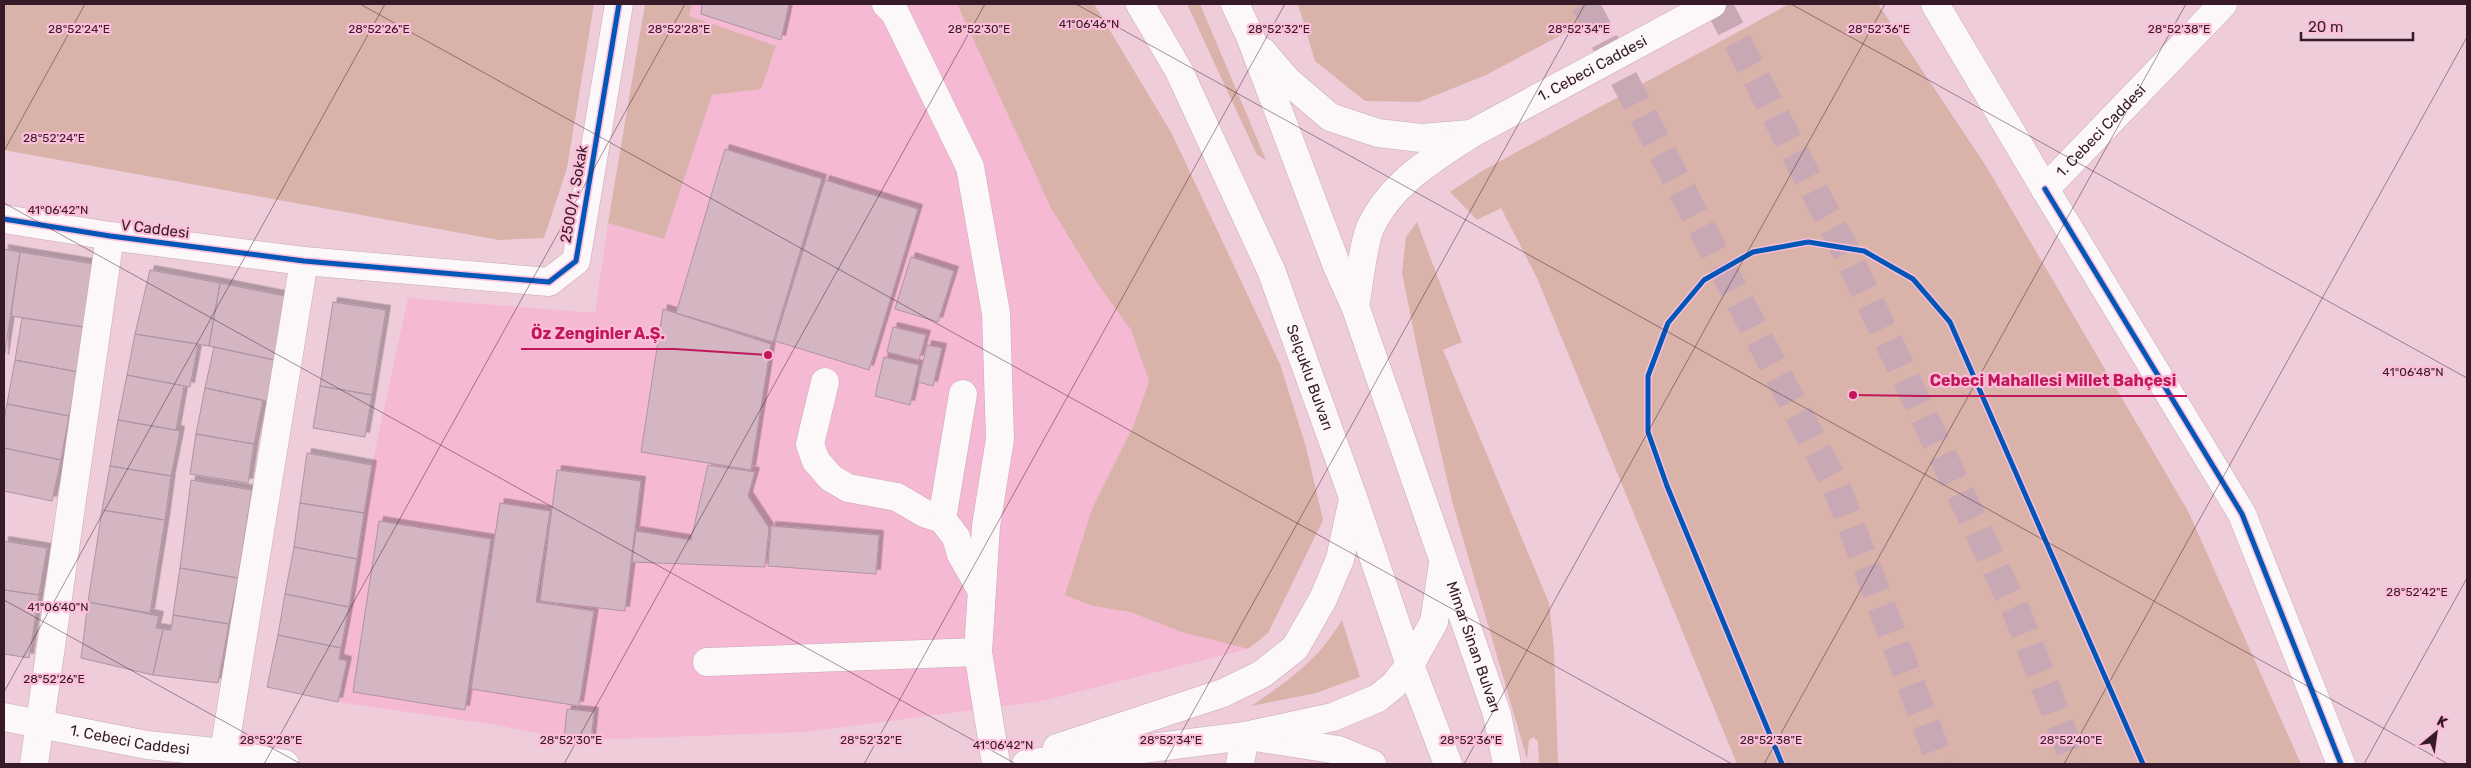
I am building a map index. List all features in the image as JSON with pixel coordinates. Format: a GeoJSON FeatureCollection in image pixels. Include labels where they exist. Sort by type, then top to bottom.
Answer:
{"type":"FeatureCollection","features":[{"type":"Feature","properties":{"kind":"main road","name":"2500/1. Sokak"},"geometry":{"type":"LineString","coordinates":[[304,262],[549,282],[576,261],[619,4]]}},
{"type":"Feature","properties":{"kind":"main road"},"geometry":{"type":"LineString","coordinates":[[886,4],[895,13],[970,167],[996,313],[1000,439],[986,526],[978,652],[996,764]]}},
{"type":"Feature","properties":{"kind":"main road","name":"Selçuklu Bulvarı"},"geometry":{"type":"LineString","coordinates":[[1140,4],[1178,71],[1271,270],[1353,498],[1410,665],[1448,764]]}},
{"type":"Feature","properties":{"kind":"main road"},"geometry":{"type":"LineString","coordinates":[[1026,764],[1244,736],[1333,717],[1378,698],[1395,684],[1410,665],[1434,622],[1443,559],[1355,306],[1337,266],[1250,36],[1235,4]]}},
{"type":"Feature","properties":{"kind":"main road","name":"1. Cebeci Caddesi"},"geometry":{"type":"LineString","coordinates":[[1355,306],[1370,228],[1394,191],[1421,167],[1471,134],[1712,4]]}},
{"type":"Feature","properties":{"kind":"main road","name":"1. Cebeci Caddesi"},"geometry":{"type":"LineString","coordinates":[[1936,4],[2045,189],[2223,4]]}},
{"type":"Feature","properties":{"kind":"main road"},"geometry":{"type":"LineString","coordinates":[[1250,36],[1287,80],[1330,117],[1378,133],[1421,138],[1471,134]]}},
{"type":"Feature","properties":{"kind":"main road"},"geometry":{"type":"LineString","coordinates":[[2045,189],[2242,514],[2340,764]]}},
{"type":"Feature","properties":{"kind":"main road","name":"V Caddesi"},"geometry":{"type":"LineString","coordinates":[[4,219],[110,236],[304,262]]}},
{"type":"Feature","properties":{"kind":"main road"},"geometry":{"type":"LineString","coordinates":[[34,764],[110,236]]}},
{"type":"Feature","properties":{"kind":"main road"},"geometry":{"type":"LineString","coordinates":[[223,759],[304,262]]}},
{"type":"Feature","properties":{"kind":"main road"},"geometry":{"type":"LineString","coordinates":[[826,382],[810,444],[816,461],[831,478],[848,488],[897,497],[924,513],[942,519],[956,537],[961,554],[982,591]]}},
{"type":"Feature","properties":{"kind":"main road"},"geometry":{"type":"LineString","coordinates":[[942,519],[963,394]]}},
{"type":"Feature","properties":{"kind":"main road"},"geometry":{"type":"LineString","coordinates":[[1008,764],[1223,693],[1262,674],[1295,648],[1323,599],[1340,559],[1353,498]]}},
{"type":"Feature","properties":{"kind":"main road","name":"Mimar Sinan Bulvarı"},"geometry":{"type":"LineString","coordinates":[[1443,559],[1497,714],[1507,764]]}},
{"type":"Feature","properties":{"kind":"main road"},"geometry":{"type":"LineString","coordinates":[[707,662],[978,652]]}},
{"type":"Feature","properties":{"kind":"main road","name":"1. Cebeci Caddesi"},"geometry":{"type":"LineString","coordinates":[[4,717],[223,759],[285,764]]}},
{"type":"Feature","properties":{"kind":"main road"},"geometry":{"type":"LineString","coordinates":[[1240,764],[1244,736]]}},
{"type":"Feature","properties":{"kind":"main road"},"geometry":{"type":"LineString","coordinates":[[1244,736],[1338,750],[1372,764]]}},
{"type":"Feature","properties":{"kind":"shaded area"},"geometry":{"type":"Polygon","coordinates":[[[4,4],[594,4],[567,168],[544,238],[499,240],[4,150],[4,4]]]}},
{"type":"Feature","properties":{"kind":"shaded area"},"geometry":{"type":"Polygon","coordinates":[[[645,4],[692,4],[689,16],[776,46],[761,89],[712,95],[664,239],[608,223],[645,4]]]}},
{"type":"Feature","properties":{"kind":"shaded area"},"geometry":{"type":"Polygon","coordinates":[[[692,4],[957,4],[1051,208],[1097,283],[1131,330],[1149,381],[1133,427],[1093,606],[1130,612],[1181,632],[1248,649],[1042,701],[805,732],[591,740],[564,738],[490,724],[338,702],[347,661],[339,659],[372,465],[408,298],[595,313],[608,223],[664,239],[712,95],[761,89],[698,20],[689,16],[692,4]]]}},
{"type":"Feature","properties":{"kind":"shaded area"},"geometry":{"type":"Polygon","coordinates":[[[957,4],[1094,4],[1172,134],[1280,364],[1306,447],[1323,520],[1268,633],[1248,649],[1181,632],[1130,612],[1093,606],[1065,595],[1092,509],[1133,427],[1149,381],[1131,330],[1097,283],[1051,208],[957,4]]]}},
{"type":"Feature","properties":{"kind":"shaded area"},"geometry":{"type":"Polygon","coordinates":[[[1187,4],[1200,4],[1266,160],[1257,155],[1187,4]]]}},
{"type":"Feature","properties":{"kind":"shaded area"},"geometry":{"type":"Polygon","coordinates":[[[1298,4],[1596,4],[1601,14],[1486,75],[1419,102],[1365,101],[1315,61],[1298,4]]]}},
{"type":"Feature","properties":{"kind":"shaded area"},"geometry":{"type":"Polygon","coordinates":[[[1789,4],[1878,4],[1986,166],[2188,511],[2301,764],[1737,764],[1537,278],[1501,208],[1477,220],[1450,192],[1482,171],[1789,4]]]}},
{"type":"Feature","properties":{"kind":"shaded area"},"geometry":{"type":"Polygon","coordinates":[[[1417,222],[1462,342],[1443,350],[1549,603],[1554,650],[1558,764],[1539,764],[1538,741],[1533,737],[1529,740],[1527,759],[1452,501],[1402,273],[1406,237],[1417,222]]]}},
{"type":"Feature","properties":{"kind":"shaded area"},"geometry":{"type":"Polygon","coordinates":[[[1342,620],[1360,677],[1316,693],[1251,706],[1291,678],[1313,658],[1342,620]]]}},
{"type":"Feature","properties":{"kind":"building"},"geometry":{"type":"Polygon","coordinates":[[[702,4],[789,4],[781,40],[701,14],[702,4]]]}},
{"type":"Feature","properties":{"kind":"building"},"geometry":{"type":"Polygon","coordinates":[[[725,149],[822,179],[773,342],[676,313],[725,149]]]}},
{"type":"Feature","properties":{"kind":"building"},"geometry":{"type":"Polygon","coordinates":[[[825,180],[918,209],[869,370],[775,341],[825,180]]]}},
{"type":"Feature","properties":{"kind":"building"},"geometry":{"type":"Polygon","coordinates":[[[4,249],[20,252],[4,359],[4,249]]]}},
{"type":"Feature","properties":{"kind":"building"},"geometry":{"type":"Polygon","coordinates":[[[20,252],[94,264],[84,327],[11,316],[20,252]]]}},
{"type":"Feature","properties":{"kind":"building"},"geometry":{"type":"Polygon","coordinates":[[[911,257],[954,271],[938,322],[895,309],[911,257]]]}},
{"type":"Feature","properties":{"kind":"building"},"geometry":{"type":"Polygon","coordinates":[[[150,270],[220,283],[209,346],[135,334],[150,270]]]}},
{"type":"Feature","properties":{"kind":"building"},"geometry":{"type":"Polygon","coordinates":[[[220,283],[290,297],[279,361],[209,346],[220,283]]]}},
{"type":"Feature","properties":{"kind":"building"},"geometry":{"type":"Polygon","coordinates":[[[333,302],[386,310],[372,395],[320,386],[333,302]]]}},
{"type":"Feature","properties":{"kind":"building"},"geometry":{"type":"Polygon","coordinates":[[[663,309],[771,344],[751,470],[641,452],[663,309]]]}},
{"type":"Feature","properties":{"kind":"building"},"geometry":{"type":"Polygon","coordinates":[[[22,318],[84,327],[78,372],[15,360],[22,318]]]}},
{"type":"Feature","properties":{"kind":"building"},"geometry":{"type":"Polygon","coordinates":[[[893,327],[926,335],[919,360],[887,352],[893,327]]]}},
{"type":"Feature","properties":{"kind":"building"},"geometry":{"type":"Polygon","coordinates":[[[135,334],[198,344],[190,387],[127,375],[135,334]]]}},
{"type":"Feature","properties":{"kind":"building"},"geometry":{"type":"Polygon","coordinates":[[[927,345],[942,348],[933,386],[918,382],[927,345]]]}},
{"type":"Feature","properties":{"kind":"building"},"geometry":{"type":"Polygon","coordinates":[[[214,347],[279,361],[270,402],[205,388],[214,347]]]}},
{"type":"Feature","properties":{"kind":"building"},"geometry":{"type":"Polygon","coordinates":[[[884,357],[919,365],[910,405],[875,396],[884,357]]]}},
{"type":"Feature","properties":{"kind":"building"},"geometry":{"type":"Polygon","coordinates":[[[15,360],[78,372],[69,416],[7,404],[15,360]]]}},
{"type":"Feature","properties":{"kind":"building"},"geometry":{"type":"Polygon","coordinates":[[[127,375],[184,386],[176,430],[118,420],[127,375]]]}},
{"type":"Feature","properties":{"kind":"building"},"geometry":{"type":"Polygon","coordinates":[[[320,386],[372,395],[365,437],[313,428],[320,386]]]}},
{"type":"Feature","properties":{"kind":"building"},"geometry":{"type":"Polygon","coordinates":[[[205,388],[263,400],[254,444],[196,434],[205,388]]]}},
{"type":"Feature","properties":{"kind":"building"},"geometry":{"type":"Polygon","coordinates":[[[7,404],[69,416],[61,460],[4,448],[4,420],[7,404]]]}},
{"type":"Feature","properties":{"kind":"building"},"geometry":{"type":"Polygon","coordinates":[[[118,420],[180,431],[171,476],[110,466],[118,420]]]}},
{"type":"Feature","properties":{"kind":"building"},"geometry":{"type":"Polygon","coordinates":[[[196,434],[254,444],[248,483],[190,474],[196,434]]]}},
{"type":"Feature","properties":{"kind":"building"},"geometry":{"type":"Polygon","coordinates":[[[4,448],[61,460],[52,501],[4,491],[4,448]]]}},
{"type":"Feature","properties":{"kind":"building"},"geometry":{"type":"Polygon","coordinates":[[[307,453],[372,465],[364,513],[300,503],[307,453]]]}},
{"type":"Feature","properties":{"kind":"building"},"geometry":{"type":"Polygon","coordinates":[[[708,465],[755,472],[748,496],[769,528],[765,567],[632,562],[636,531],[691,540],[708,465]]]}},
{"type":"Feature","properties":{"kind":"building"},"geometry":{"type":"Polygon","coordinates":[[[110,466],[171,476],[165,520],[102,510],[110,466]]]}},
{"type":"Feature","properties":{"kind":"building"},"geometry":{"type":"Polygon","coordinates":[[[557,470],[641,481],[625,611],[540,601],[557,470]]]}},
{"type":"Feature","properties":{"kind":"building"},"geometry":{"type":"Polygon","coordinates":[[[191,480],[252,490],[238,578],[180,568],[191,480]]]}},
{"type":"Feature","properties":{"kind":"building"},"geometry":{"type":"Polygon","coordinates":[[[300,503],[364,513],[357,559],[294,547],[300,503]]]}},
{"type":"Feature","properties":{"kind":"building"},"geometry":{"type":"Polygon","coordinates":[[[500,503],[550,511],[536,602],[594,611],[579,706],[471,689],[500,503]]]}},
{"type":"Feature","properties":{"kind":"building"},"geometry":{"type":"Polygon","coordinates":[[[102,510],[165,520],[150,613],[88,602],[102,510]]]}},
{"type":"Feature","properties":{"kind":"building"},"geometry":{"type":"Polygon","coordinates":[[[379,521],[491,539],[465,710],[353,692],[379,521]]]}},
{"type":"Feature","properties":{"kind":"building"},"geometry":{"type":"Polygon","coordinates":[[[771,526],[879,535],[876,574],[768,566],[771,526]]]}},
{"type":"Feature","properties":{"kind":"building"},"geometry":{"type":"Polygon","coordinates":[[[4,541],[47,548],[39,595],[4,590],[4,541]]]}},
{"type":"Feature","properties":{"kind":"building"},"geometry":{"type":"Polygon","coordinates":[[[294,547],[357,559],[349,607],[285,594],[294,547]]]}},
{"type":"Feature","properties":{"kind":"building"},"geometry":{"type":"Polygon","coordinates":[[[180,568],[238,578],[229,624],[173,615],[180,568]]]}},
{"type":"Feature","properties":{"kind":"building"},"geometry":{"type":"Polygon","coordinates":[[[4,590],[39,595],[29,658],[4,654],[4,590]]]}},
{"type":"Feature","properties":{"kind":"building"},"geometry":{"type":"Polygon","coordinates":[[[285,594],[349,607],[341,648],[278,635],[285,594]]]}},
{"type":"Feature","properties":{"kind":"building"},"geometry":{"type":"Polygon","coordinates":[[[88,602],[159,616],[156,628],[163,629],[153,675],[81,658],[88,602]]]}},
{"type":"Feature","properties":{"kind":"building"},"geometry":{"type":"Polygon","coordinates":[[[173,615],[229,624],[218,683],[153,675],[163,629],[171,630],[173,615]]]}},
{"type":"Feature","properties":{"kind":"building"},"geometry":{"type":"Polygon","coordinates":[[[278,635],[341,648],[339,659],[347,661],[338,702],[267,687],[278,635]]]}},
{"type":"Feature","properties":{"kind":"building"},"geometry":{"type":"Polygon","coordinates":[[[567,709],[594,712],[591,740],[564,738],[567,709]]]}},
{"type":"Feature","properties":{"kind":"tunnel"},"geometry":{"type":"LineString","coordinates":[[1585,4],[1837,488],[1941,764]]}},
{"type":"Feature","properties":{"kind":"tunnel"},"geometry":{"type":"LineString","coordinates":[[1718,4],[1848,256],[2018,615],[2075,764]]}},
{"type":"Feature","properties":{"kind":"cycle path"},"geometry":{"type":"LineString","coordinates":[[4,219],[110,236],[304,261],[549,282],[576,261],[619,4]]}},
{"type":"Feature","properties":{"kind":"cycle path"},"geometry":{"type":"LineString","coordinates":[[2045,189],[2242,514],[2341,764]]}},
{"type":"Feature","properties":{"kind":"cycle path"},"geometry":{"type":"LineString","coordinates":[[1782,764],[1667,486],[1648,432],[1648,376],[1668,323],[1704,280],[1753,252],[1808,242],[1864,251],[1913,279],[1950,322],[2143,764]]}},
{"type":"Feature","properties":{"kind":"place","name":"Öz Zenginler A.Ş."},"geometry":{"type":"Point","coordinates":[768,355]}},
{"type":"Feature","properties":{"kind":"place","name":"Cebeci Mahallesi Millet Bahçesi"},"geometry":{"type":"Point","coordinates":[1853,395]}}]}
